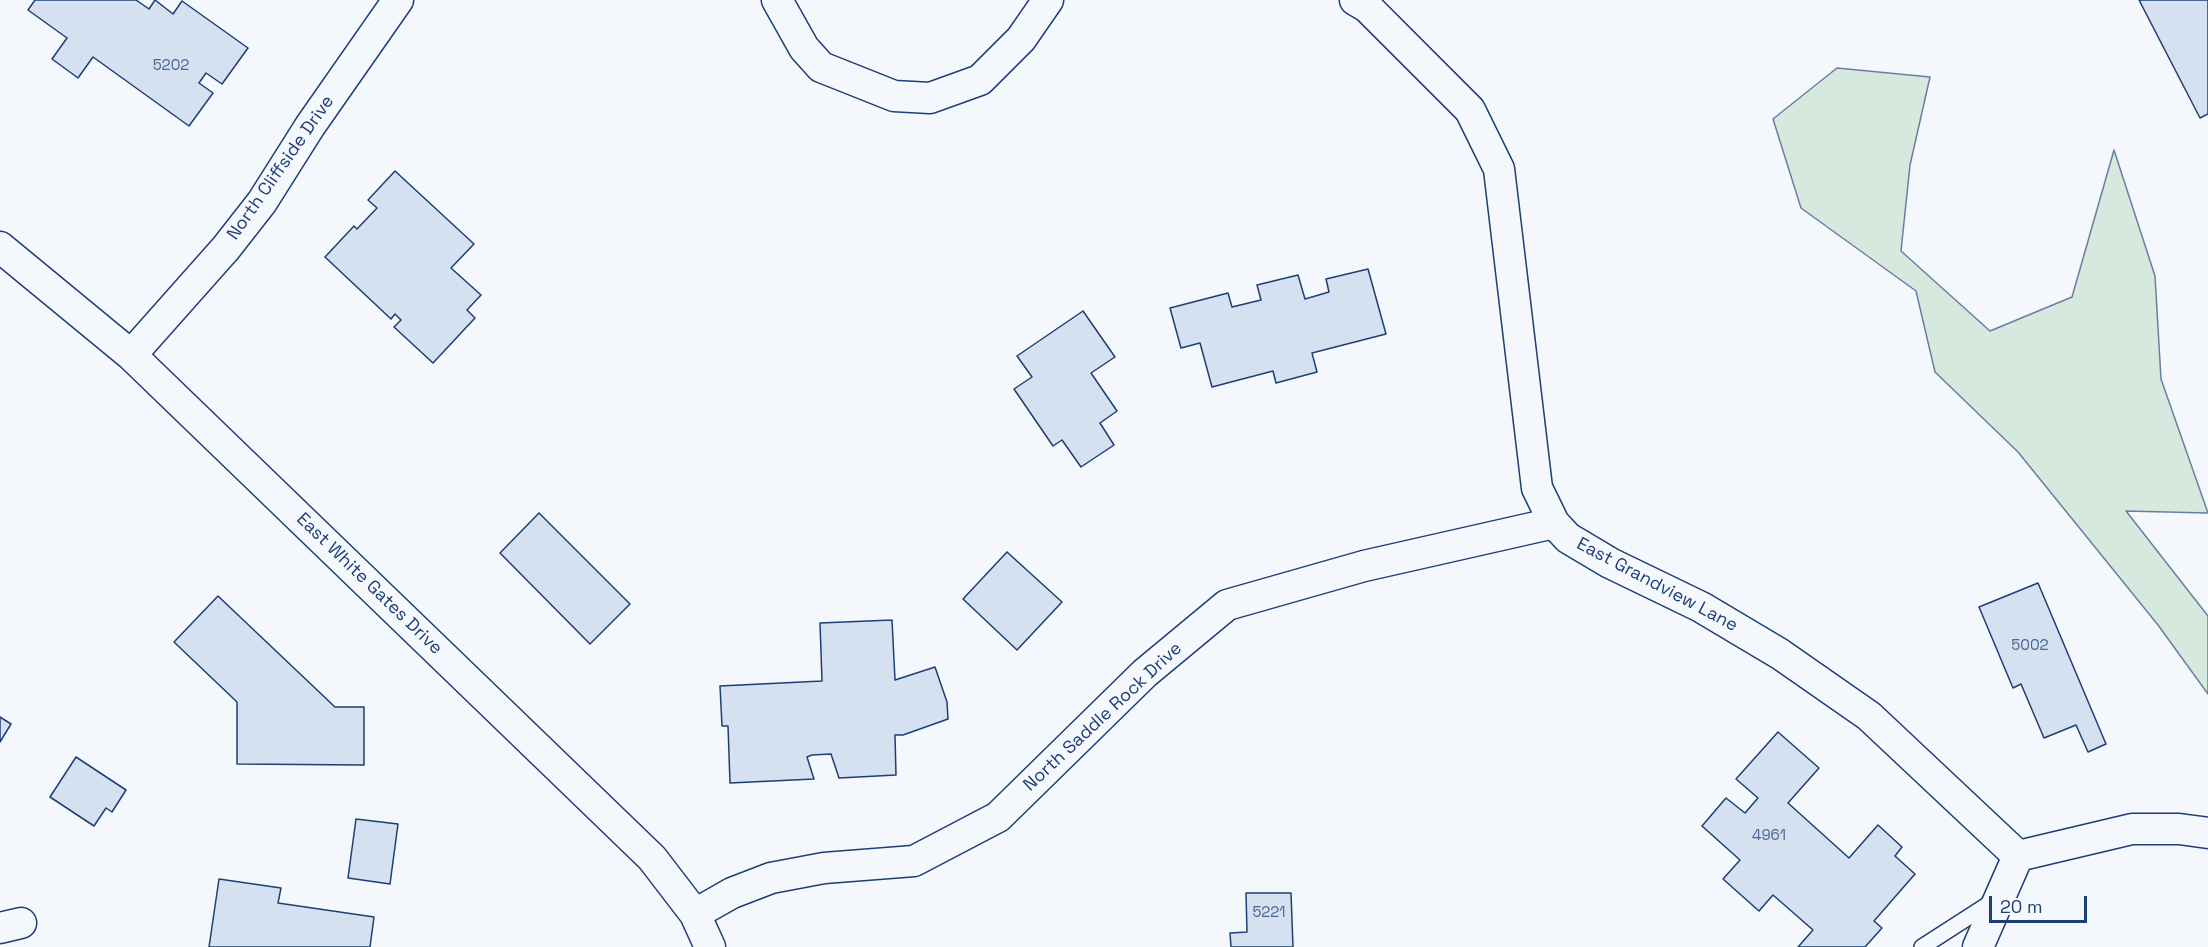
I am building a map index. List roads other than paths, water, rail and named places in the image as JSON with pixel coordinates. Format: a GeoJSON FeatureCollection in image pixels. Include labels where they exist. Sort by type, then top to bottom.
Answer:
{"type":"FeatureCollection","features":[{"type":"Feature","properties":{"kind":"street","name":"North Cliffside Drive"},"geometry":{"type":"LineString","coordinates":[[131,355],[226,248],[262,202],[310,126],[398,0]]}},
{"type":"Feature","properties":{"kind":"street"},"geometry":{"type":"LineString","coordinates":[[777,0],[804,48],[821,67],[894,96],[930,98],[980,80],[1021,39],[1048,0]]}},
{"type":"Feature","properties":{"kind":"street","name":"East Grandview Lane"},"geometry":{"type":"LineString","coordinates":[[1355,0],[1367,7],[1470,110],[1499,169],[1537,488],[1554,523],[1568,538],[1610,563],[1701,607],[1780,654],[1869,716],[2018,856]]}},
{"type":"Feature","properties":{"kind":"street","name":"East White Gates Drive"},"geometry":{"type":"LineString","coordinates":[[0,247],[131,355],[651,858],[695,914],[710,947]]}},
{"type":"Feature","properties":{"kind":"street","name":"North Saddle Rock Drive"},"geometry":{"type":"LineString","coordinates":[[695,914],[732,893],[771,878],[824,868],[914,861],[998,818],[1145,673],[1227,605],[1364,566],[1554,523]]}},
{"type":"Feature","properties":{"kind":"street"},"geometry":{"type":"LineString","coordinates":[[1978,947],[2018,856],[2132,829],[2179,829],[2208,833]]}},
{"type":"Feature","properties":{"kind":"lane"},"geometry":{"type":"LineString","coordinates":[[1922,947],[2002,894]]}}]}
